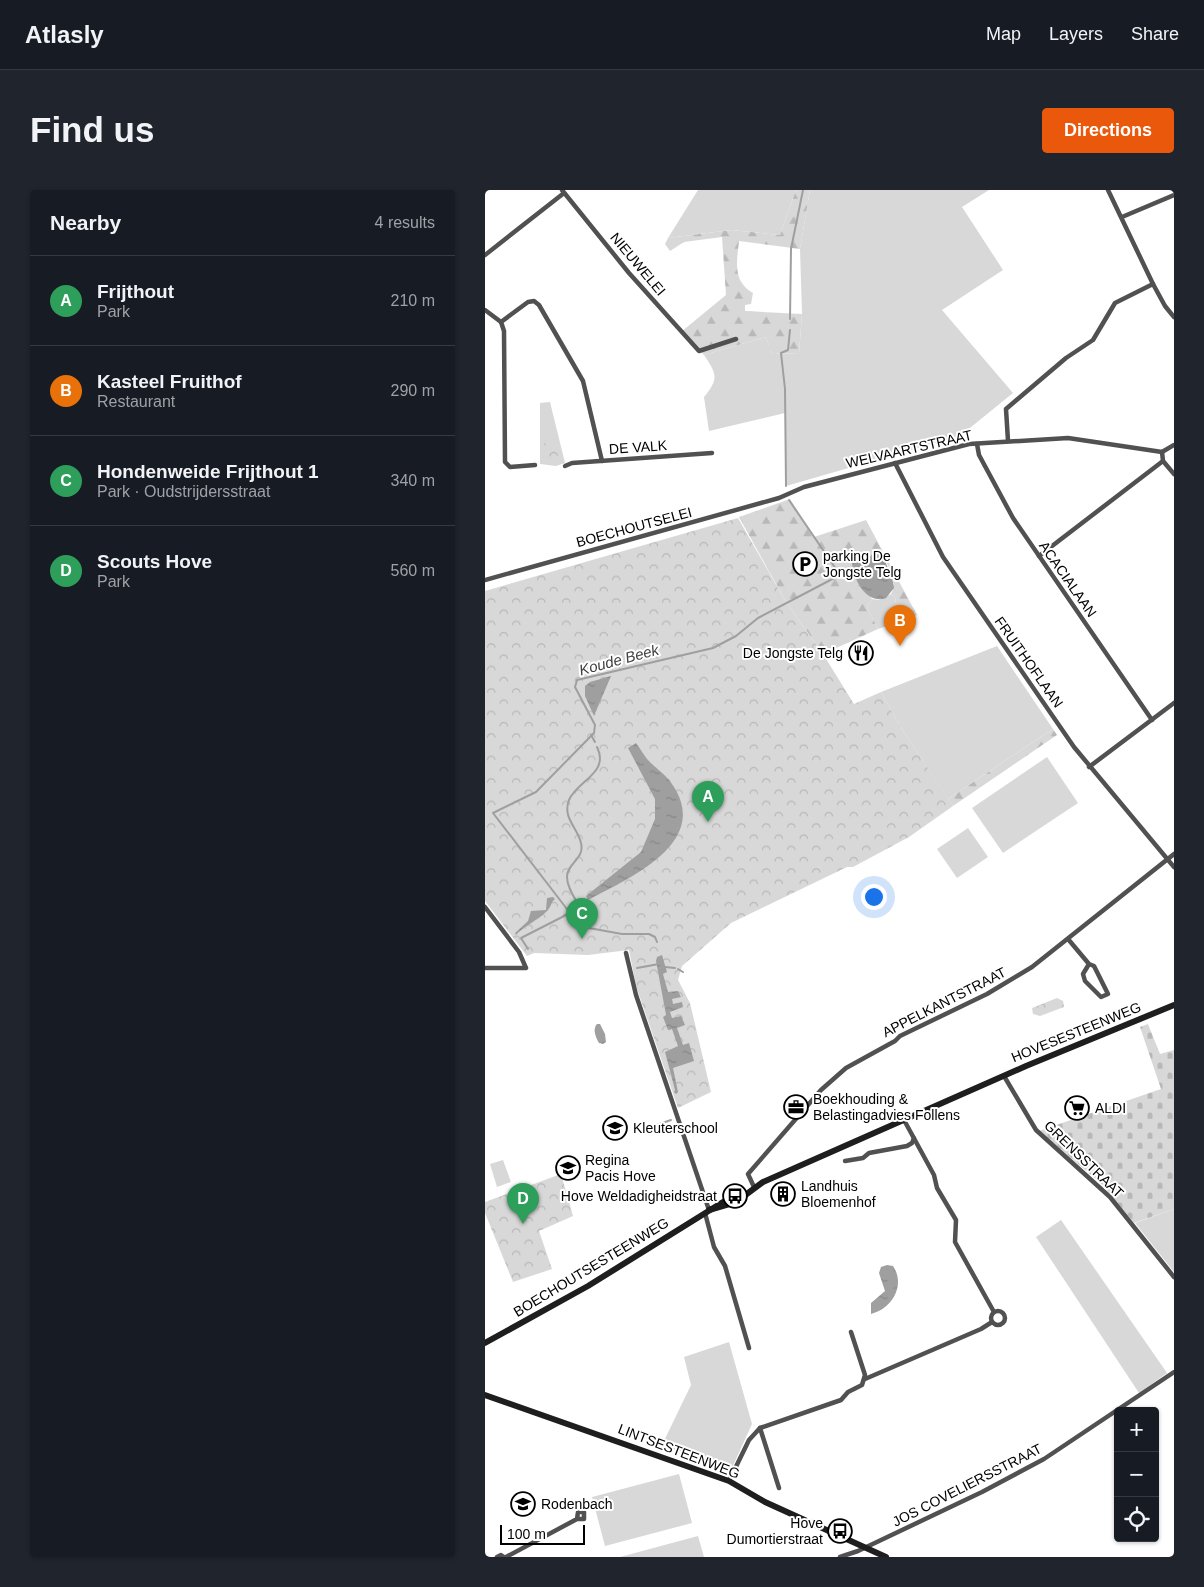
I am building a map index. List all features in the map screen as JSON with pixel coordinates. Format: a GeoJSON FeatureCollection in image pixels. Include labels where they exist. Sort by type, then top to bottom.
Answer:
{"type":"FeatureCollection","features":[{"type":"Feature","properties":{"kind":"street"},"geometry":{"type":"LineString","coordinates":[[1108,190],[1153,284],[1165,306],[1174,317]]}},
{"type":"Feature","properties":{"kind":"street"},"geometry":{"type":"LineString","coordinates":[[485,255],[563,192]]}},
{"type":"Feature","properties":{"kind":"street","name":"NIEUWELEI"},"geometry":{"type":"LineString","coordinates":[[563,192],[629,273],[699,351],[736,339]]}},
{"type":"Feature","properties":{"kind":"street"},"geometry":{"type":"LineString","coordinates":[[1122,217],[1174,195]]}},
{"type":"Feature","properties":{"kind":"street"},"geometry":{"type":"LineString","coordinates":[[1008,441],[1006,409],[1066,358],[1093,340],[1115,303],[1153,284]]}},
{"type":"Feature","properties":{"kind":"street"},"geometry":{"type":"LineString","coordinates":[[501,322],[528,302],[534,301],[539,305],[583,381],[603,461]]}},
{"type":"Feature","properties":{"kind":"street"},"geometry":{"type":"LineString","coordinates":[[485,310],[501,322],[504,331],[505,462],[510,467],[535,465]]}},
{"type":"Feature","properties":{"kind":"street","name":"WELVAARTSTRAAT"},"geometry":{"type":"LineString","coordinates":[[788,494],[804,487],[969,444],[1068,438],[1162,452]]}},
{"type":"Feature","properties":{"kind":"street","name":"ACACIALAAN"},"geometry":{"type":"LineString","coordinates":[[977,444],[979,455],[1003,501],[1152,720]]}},
{"type":"Feature","properties":{"kind":"street"},"geometry":{"type":"LineString","coordinates":[[1174,444],[1162,452],[1163,461],[1174,474]]}},
{"type":"Feature","properties":{"kind":"street","name":"DE VALK"},"geometry":{"type":"LineString","coordinates":[[565,466],[572,463],[712,453]]}},
{"type":"Feature","properties":{"kind":"street"},"geometry":{"type":"LineString","coordinates":[[1039,556],[1163,461]]}},
{"type":"Feature","properties":{"kind":"street","name":"FRUITHOFLAAN"},"geometry":{"type":"LineString","coordinates":[[895,463],[943,557],[1089,767],[1174,867]]}},
{"type":"Feature","properties":{"kind":"street","name":"BOECHOUTSELEI"},"geometry":{"type":"LineString","coordinates":[[485,580],[788,494]]}},
{"type":"Feature","properties":{"kind":"street"},"geometry":{"type":"LineString","coordinates":[[1089,767],[1174,703]]}},
{"type":"Feature","properties":{"kind":"street","name":"APPELKANTSTRAAT"},"geometry":{"type":"LineString","coordinates":[[753,1188],[748,1174],[813,1099],[846,1068],[895,1041],[900,1036],[998,988],[1032,967],[1174,854]]}},
{"type":"Feature","properties":{"kind":"street"},"geometry":{"type":"LineString","coordinates":[[485,907],[524,961],[526,968],[485,968]]}},
{"type":"Feature","properties":{"kind":"street"},"geometry":{"type":"LineString","coordinates":[[1069,939],[1089,964],[1094,966],[1108,994],[1101,997],[1085,981],[1083,974],[1089,964]]}},
{"type":"Feature","properties":{"kind":"street"},"geometry":{"type":"LineString","coordinates":[[626,953],[636,995],[707,1212],[714,1248],[725,1266],[749,1348]]}},
{"type":"Feature","properties":{"kind":"street","name":"HOVESESTEENWEG"},"geometry":{"type":"LineString","coordinates":[[989,1083],[1174,1005]]}},
{"type":"Feature","properties":{"kind":"street","name":"GRENSSTRAAT"},"geometry":{"type":"LineString","coordinates":[[1004,1076],[1036,1130],[1099,1185],[1174,1277]]}},
{"type":"Feature","properties":{"kind":"street","name":"BOECHOUTSESTEENWEG"},"geometry":{"type":"LineString","coordinates":[[485,1343],[587,1286],[707,1212],[742,1198],[753,1188],[989,1083]]}},
{"type":"Feature","properties":{"kind":"street"},"geometry":{"type":"LineString","coordinates":[[904,1120],[934,1175],[937,1188],[956,1220],[955,1242],[994,1312]]}},
{"type":"Feature","properties":{"kind":"street"},"geometry":{"type":"LineString","coordinates":[[845,1161],[863,1158],[869,1153],[907,1146],[912,1143],[913,1138]]}},
{"type":"Feature","properties":{"kind":"street"},"geometry":{"type":"LineString","coordinates":[[992,1322],[991,1317],[994,1312]]}},
{"type":"Feature","properties":{"kind":"street"},"geometry":{"type":"LineString","coordinates":[[992,1322],[998,1325],[1005,1320],[1002,1312],[994,1312]]}},
{"type":"Feature","properties":{"kind":"street"},"geometry":{"type":"LineString","coordinates":[[865,1379],[981,1329],[992,1322]]}},
{"type":"Feature","properties":{"kind":"street"},"geometry":{"type":"LineString","coordinates":[[729,1481],[749,1440],[760,1428],[841,1400],[847,1392],[863,1385],[865,1379],[851,1332]]}},
{"type":"Feature","properties":{"kind":"street","name":"JOS COVELIERSSTRAAT"},"geometry":{"type":"LineString","coordinates":[[840,1557],[867,1547],[982,1492],[1044,1459],[1174,1372]]}},
{"type":"Feature","properties":{"kind":"street","name":"LINTSESTEENWEG"},"geometry":{"type":"LineString","coordinates":[[485,1395],[729,1481],[765,1502],[886,1557]]}},
{"type":"Feature","properties":{"kind":"street"},"geometry":{"type":"LineString","coordinates":[[760,1428],[779,1488]]}},
{"type":"Feature","properties":{"kind":"street"},"geometry":{"type":"LineString","coordinates":[[490,1556],[496,1557],[501,1555],[505,1557],[577,1519]]}},
{"type":"Feature","properties":{"kind":"green space"},"geometry":{"type":"Polygon","coordinates":[[[698,190],[796,190],[780,235],[731,230],[668,238],[698,190]]]}},
{"type":"Feature","properties":{"kind":"green space"},"geometry":{"type":"Polygon","coordinates":[[[796,190],[810,190],[800,249],[739,241],[737,270],[742,283],[753,293],[751,304],[745,305],[745,311],[802,314],[799,353],[772,354],[766,337],[704,355],[681,332],[726,295],[722,237],[684,242],[670,251],[665,244],[668,238],[731,230],[780,235],[796,190]]]}},
{"type":"Feature","properties":{"kind":"green space"},"geometry":{"type":"Polygon","coordinates":[[[810,190],[989,190],[962,207],[1003,270],[942,310],[1013,393],[960,436],[786,486],[785,413],[709,431],[704,397],[712,386],[715,376],[712,367],[704,355],[766,337],[772,354],[799,353],[802,314],[800,249],[810,190]]]}},
{"type":"Feature","properties":{"kind":"green space"},"geometry":{"type":"Polygon","coordinates":[[[550,402],[565,463],[556,466],[540,464],[540,403],[550,402]]]}},
{"type":"Feature","properties":{"kind":"green space"},"geometry":{"type":"Polygon","coordinates":[[[558,441],[561,453],[553,459],[541,456],[541,444],[558,441]]]}},
{"type":"Feature","properties":{"kind":"green space"},"geometry":{"type":"Polygon","coordinates":[[[790,499],[814,537],[866,520],[917,615],[899,622],[895,597],[891,594],[893,577],[880,550],[872,553],[869,558],[852,564],[857,580],[872,599],[867,607],[878,629],[823,654],[786,602],[739,517],[790,499]]]}},
{"type":"Feature","properties":{"kind":"green space"},"geometry":{"type":"Polygon","coordinates":[[[738,518],[786,602],[823,654],[854,704],[881,692],[900,726],[953,806],[909,837],[853,867],[847,867],[731,923],[682,966],[678,980],[690,1003],[711,1092],[678,1108],[636,986],[629,950],[588,955],[534,953],[527,956],[485,901],[485,591],[738,518]]]}},
{"type":"Feature","properties":{"kind":"green space"},"geometry":{"type":"Polygon","coordinates":[[[891,594],[895,597],[899,622],[878,629],[867,607],[872,599],[879,600],[891,594]]]}},
{"type":"Feature","properties":{"kind":"green space"},"geometry":{"type":"Polygon","coordinates":[[[997,646],[1053,729],[948,799],[900,726],[881,692],[997,646]]]}},
{"type":"Feature","properties":{"kind":"green space"},"geometry":{"type":"Polygon","coordinates":[[[1053,729],[1057,735],[953,806],[948,799],[1053,729]]]}},
{"type":"Feature","properties":{"kind":"green space"},"geometry":{"type":"Polygon","coordinates":[[[1047,757],[1078,803],[1003,853],[972,808],[1047,757]]]}},
{"type":"Feature","properties":{"kind":"green space"},"geometry":{"type":"Polygon","coordinates":[[[968,828],[988,857],[957,878],[937,849],[968,828]]]}},
{"type":"Feature","properties":{"kind":"green space"},"geometry":{"type":"Polygon","coordinates":[[[1057,998],[1063,1001],[1064,1007],[1040,1016],[1033,1014],[1032,1008],[1057,998]]]}},
{"type":"Feature","properties":{"kind":"green space"},"geometry":{"type":"Polygon","coordinates":[[[1148,1024],[1160,1054],[1174,1050],[1174,1209],[1134,1223],[1103,1185],[1039,1131],[1161,1089],[1140,1027],[1148,1024]]]}},
{"type":"Feature","properties":{"kind":"green space"},"geometry":{"type":"Polygon","coordinates":[[[503,1160],[511,1182],[497,1187],[490,1164],[503,1160]]]}},
{"type":"Feature","properties":{"kind":"green space"},"geometry":{"type":"Polygon","coordinates":[[[561,1174],[573,1216],[539,1231],[552,1269],[513,1282],[485,1213],[485,1202],[561,1174]]]}},
{"type":"Feature","properties":{"kind":"green space"},"geometry":{"type":"Polygon","coordinates":[[[1174,1209],[1174,1272],[1135,1223],[1174,1209]]]}},
{"type":"Feature","properties":{"kind":"green space"},"geometry":{"type":"Polygon","coordinates":[[[1061,1220],[1167,1373],[1139,1393],[1036,1237],[1061,1220]]]}},
{"type":"Feature","properties":{"kind":"green space"},"geometry":{"type":"Polygon","coordinates":[[[729,1342],[752,1424],[731,1470],[662,1445],[691,1385],[684,1357],[729,1342]]]}},
{"type":"Feature","properties":{"kind":"green space"},"geometry":{"type":"Polygon","coordinates":[[[679,1474],[692,1523],[605,1546],[592,1497],[679,1474]]]}},
{"type":"Feature","properties":{"kind":"green space"},"geometry":{"type":"Polygon","coordinates":[[[698,1536],[704,1557],[620,1557],[698,1536]]]}},
{"type":"Feature","properties":{"kind":"water"},"geometry":{"type":"Polygon","coordinates":[[[880,550],[892,577],[894,588],[886,598],[879,599],[867,595],[863,590],[855,577],[852,564],[856,556],[869,558],[874,551],[880,550]]]}},
{"type":"Feature","properties":{"kind":"water"},"geometry":{"type":"Polygon","coordinates":[[[611,676],[594,716],[585,696],[585,686],[590,682],[611,676]]]}},
{"type":"Feature","properties":{"kind":"water"},"geometry":{"type":"Polygon","coordinates":[[[636,743],[647,759],[674,787],[682,807],[681,826],[673,842],[659,857],[623,882],[588,900],[586,896],[641,852],[655,819],[655,799],[628,748],[636,743]]]}},
{"type":"Feature","properties":{"kind":"water"},"geometry":{"type":"Polygon","coordinates":[[[553,897],[555,899],[548,910],[516,935],[515,933],[528,921],[531,911],[546,910],[547,898],[553,897]]]}},
{"type":"Feature","properties":{"kind":"water"},"geometry":{"type":"Polygon","coordinates":[[[662,955],[667,972],[663,974],[668,992],[678,991],[681,997],[672,999],[673,1004],[682,1002],[683,1007],[670,1012],[672,1018],[681,1016],[685,1025],[677,1028],[683,1045],[689,1043],[694,1061],[673,1068],[678,1092],[676,1094],[665,1052],[678,1046],[672,1029],[668,1030],[663,1017],[666,1015],[656,961],[657,957],[662,955]]]}},
{"type":"Feature","properties":{"kind":"water"},"geometry":{"type":"Polygon","coordinates":[[[597,1024],[600,1024],[605,1034],[606,1042],[603,1044],[599,1043],[596,1036],[595,1028],[597,1024]]]}},
{"type":"Feature","properties":{"kind":"water"},"geometry":{"type":"Polygon","coordinates":[[[893,1266],[897,1273],[898,1281],[895,1295],[885,1307],[871,1314],[871,1303],[885,1291],[879,1273],[881,1267],[893,1266]]]}},
{"type":"Feature","properties":{"kind":"waterway","name":"Koude Beek"},"geometry":{"type":"LineString","coordinates":[[790,319],[791,249],[803,190]]}},
{"type":"Feature","properties":{"kind":"waterway","name":"Koude Beek"},"geometry":{"type":"LineString","coordinates":[[786,486],[785,389],[781,353],[788,350],[790,330]]}},
{"type":"Feature","properties":{"kind":"waterway","name":"Koude Beek"},"geometry":{"type":"LineString","coordinates":[[570,913],[493,813],[536,792],[594,733],[595,725],[575,687],[577,680],[713,648],[736,636],[758,618],[840,575],[789,500]]}},
{"type":"Feature","properties":{"kind":"waterway","name":"Koude Beek"},"geometry":{"type":"LineString","coordinates":[[591,735],[595,742]]}},
{"type":"Feature","properties":{"kind":"waterway"},"geometry":{"type":"LineString","coordinates":[[577,907],[579,906],[569,888],[567,877],[582,848],[569,818],[567,806],[573,793],[596,770],[600,756],[597,747]]}},
{"type":"Feature","properties":{"kind":"waterway"},"geometry":{"type":"LineString","coordinates":[[528,949],[521,938],[570,913],[589,928],[622,934],[649,934],[655,937],[657,942]]}},
{"type":"Feature","properties":{"kind":"waterway"},"geometry":{"type":"LineString","coordinates":[[637,968],[659,964]]}},
{"type":"Feature","properties":{"kind":"waterway"},"geometry":{"type":"LineString","coordinates":[[665,967],[675,968]]}},
{"type":"Feature","properties":{"kind":"waterway"},"geometry":{"type":"LineString","coordinates":[[678,969],[683,972]]}},
{"type":"Feature","properties":{"kind":"waterway"},"geometry":{"type":"LineString","coordinates":[[642,1130],[671,1120]]}},
{"type":"Feature","properties":{"kind":"place","name":"parking De Jongste Telg"},"geometry":{"type":"Point","coordinates":[805,564]}},
{"type":"Feature","properties":{"kind":"place","name":"Kasteel Fruithof"},"geometry":{"type":"Point","coordinates":[900,646]}},
{"type":"Feature","properties":{"kind":"place","name":"De Jongste Telg"},"geometry":{"type":"Point","coordinates":[861,653]}},
{"type":"Feature","properties":{"kind":"place","name":"Frijthout"},"geometry":{"type":"Point","coordinates":[708,822]}},
{"type":"Feature","properties":{"kind":"place","name":"Hondenweide Frijthout 1"},"geometry":{"type":"Point","coordinates":[582,939]}},
{"type":"Feature","properties":{"kind":"place","name":"Boekhouding & Belastingadvies Follens"},"geometry":{"type":"Point","coordinates":[796,1107]}},
{"type":"Feature","properties":{"kind":"place","name":"ALDI"},"geometry":{"type":"Point","coordinates":[1077,1108]}},
{"type":"Feature","properties":{"kind":"place","name":"Kleuterschool"},"geometry":{"type":"Point","coordinates":[615,1128]}},
{"type":"Feature","properties":{"kind":"place","name":"Regina Pacis Hove"},"geometry":{"type":"Point","coordinates":[568,1168]}},
{"type":"Feature","properties":{"kind":"place","name":"Landhuis Bloemenhof"},"geometry":{"type":"Point","coordinates":[783,1194]}},
{"type":"Feature","properties":{"kind":"place","name":"Hove Weldadigheidstraat"},"geometry":{"type":"Point","coordinates":[735,1196]}},
{"type":"Feature","properties":{"kind":"place","name":"Scouts Hove"},"geometry":{"type":"Point","coordinates":[523,1224]}},
{"type":"Feature","properties":{"kind":"place","name":"Rodenbach"},"geometry":{"type":"Point","coordinates":[523,1504]}},
{"type":"Feature","properties":{"kind":"place","name":"Hove Dumortierstraat"},"geometry":{"type":"Point","coordinates":[840,1531]}}]}
